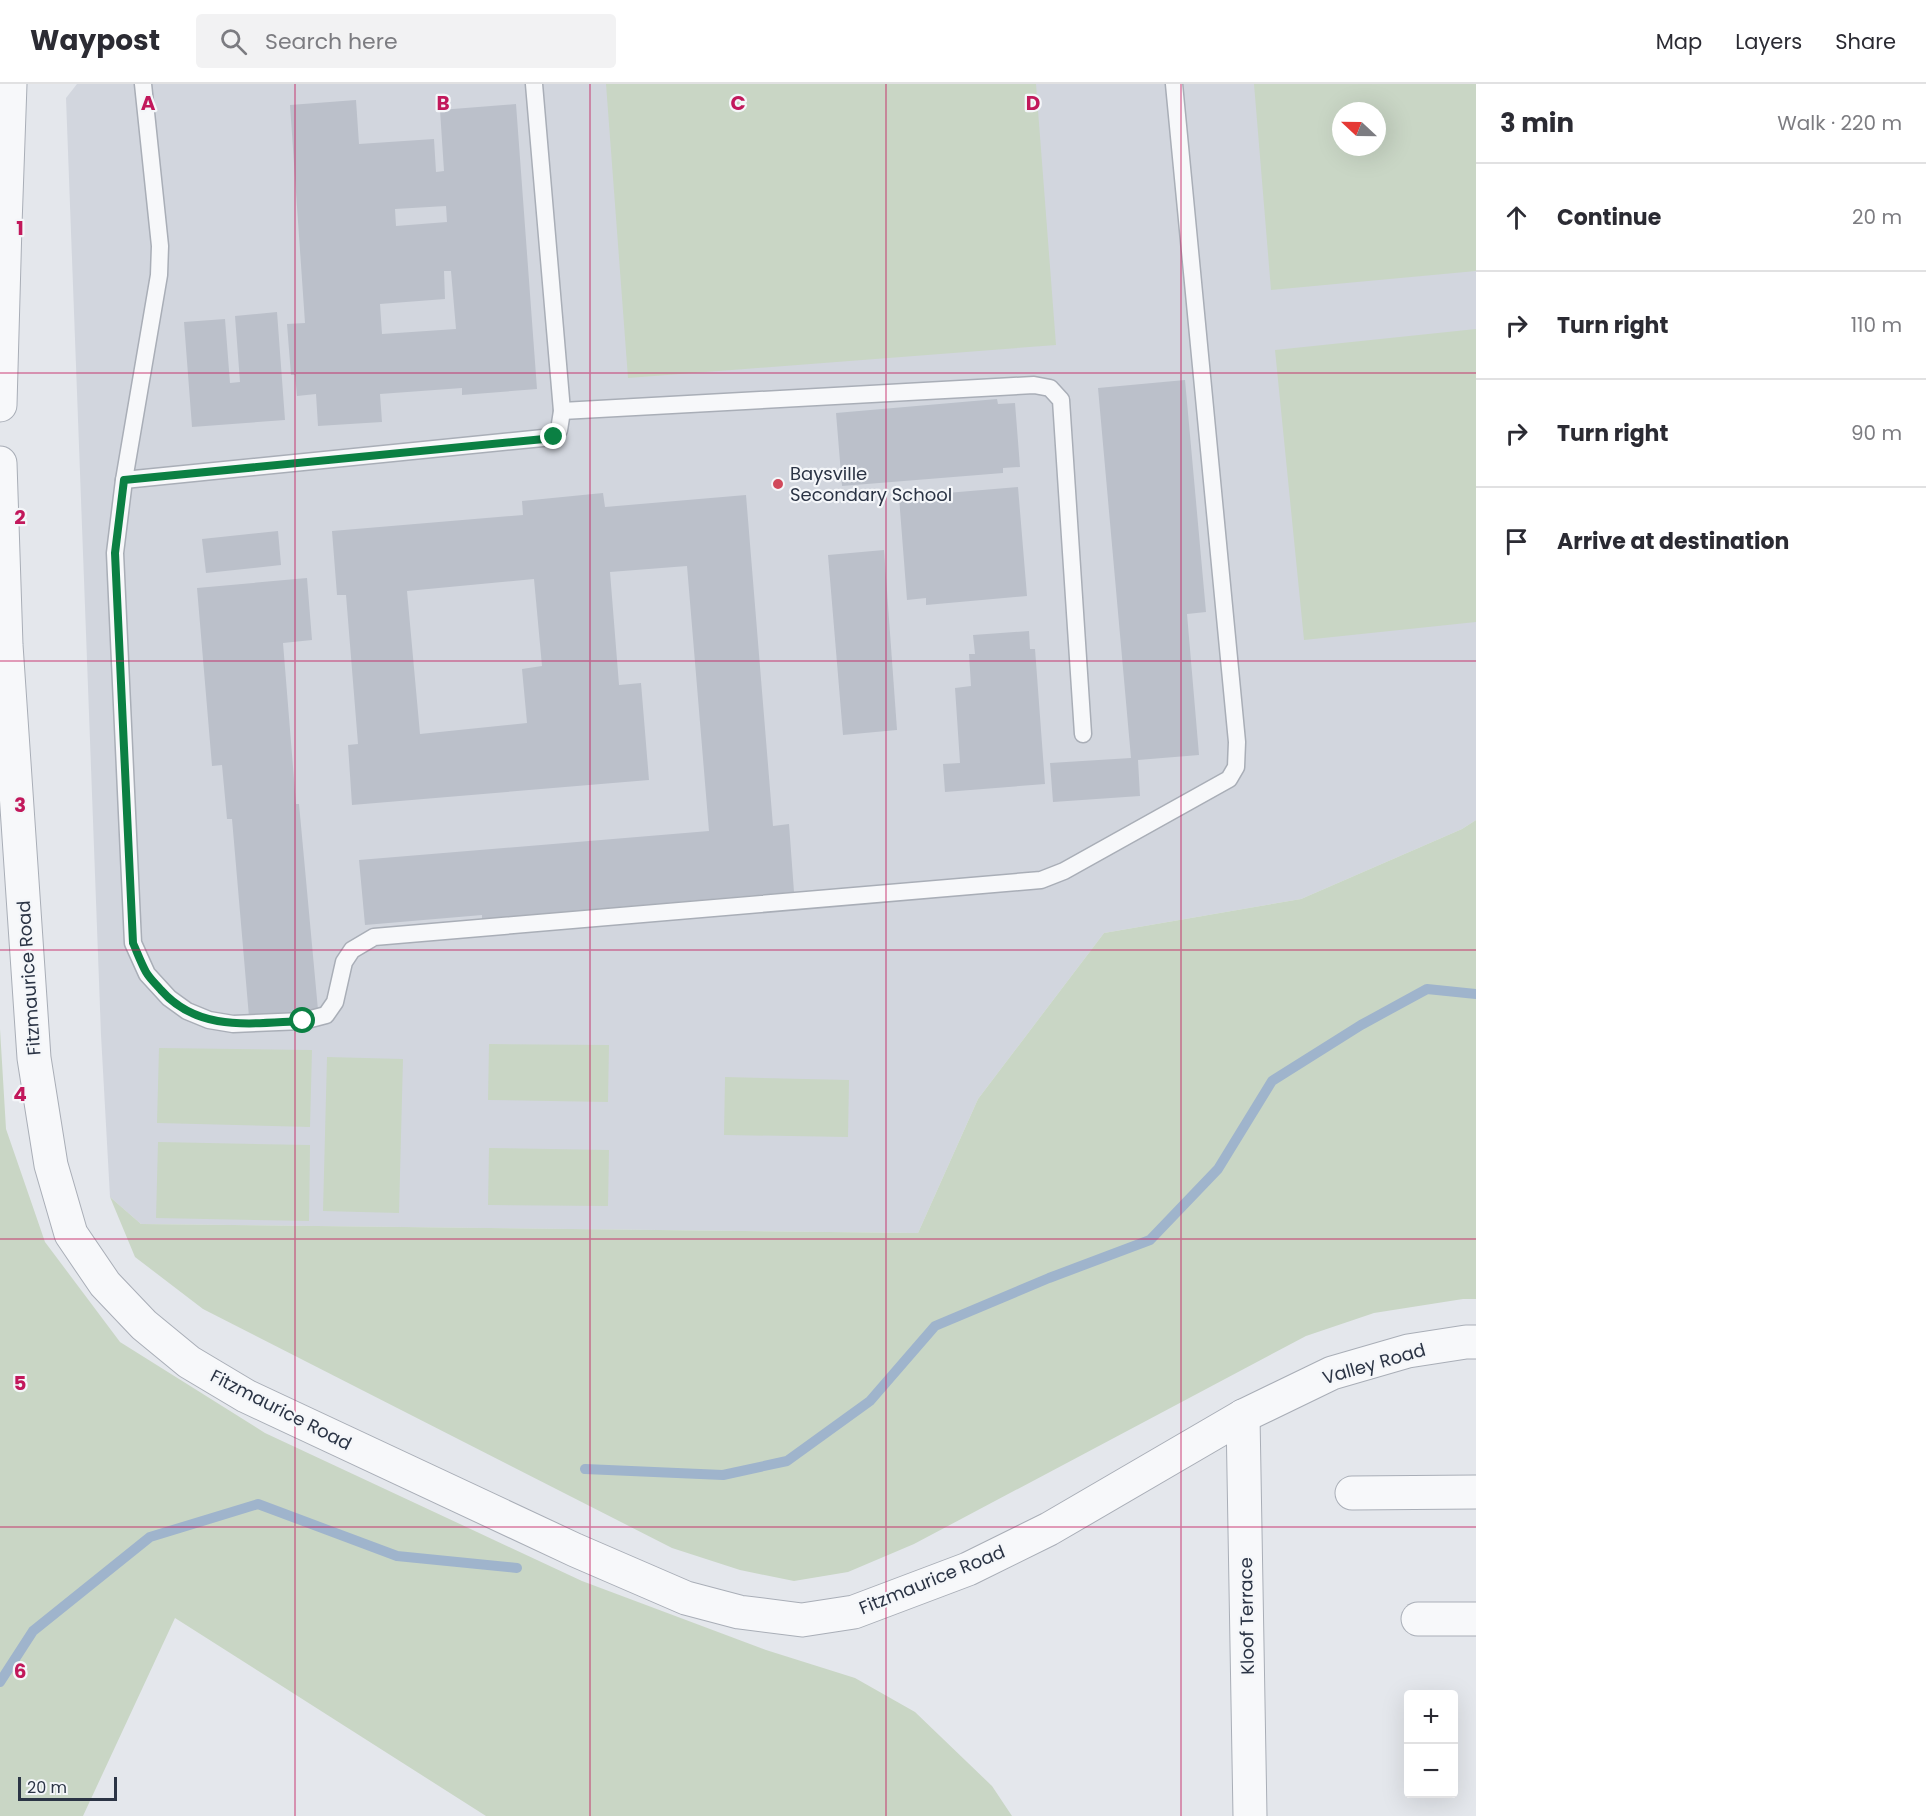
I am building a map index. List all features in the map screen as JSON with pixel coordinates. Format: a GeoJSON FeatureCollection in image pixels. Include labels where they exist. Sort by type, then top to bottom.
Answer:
{"type":"FeatureCollection","features":[{"type":"Feature","properties":{"kind":"street"},"geometry":{"type":"LineString","coordinates":[[0,405],[2,224],[10,84]]}},
{"type":"Feature","properties":{"kind":"street","name":"Fitzmaurice Road"},"geometry":{"type":"LineString","coordinates":[[0,463],[6,645],[33,1046],[51,1165],[71,1234],[105,1284],[144,1325],[189,1362],[246,1396],[575,1550],[686,1598],[740,1612],[802,1620],[854,1612],[968,1569],[1049,1529],[1244,1416]]}},
{"type":"Feature","properties":{"kind":"street","name":"Valley Road"},"geometry":{"type":"LineString","coordinates":[[1244,1416],[1332,1373],[1408,1351],[1476,1342]]}},
{"type":"Feature","properties":{"kind":"street","name":"Kloof Terrace"},"geometry":{"type":"LineString","coordinates":[[1244,1416],[1250,1816]]}},
{"type":"Feature","properties":{"kind":"street"},"geometry":{"type":"LineString","coordinates":[[1352,1493],[1476,1492]]}},
{"type":"Feature","properties":{"kind":"street"},"geometry":{"type":"LineString","coordinates":[[1419,1619],[1476,1619]]}},
{"type":"Feature","properties":{"kind":"lane"},"geometry":{"type":"LineString","coordinates":[[143,84],[160,246],[159,275],[124,480],[115,553],[133,943],[147,974],[169,998],[187,1011],[209,1020],[233,1024],[303,1021],[326,1014],[335,1002],[344,962],[352,950],[374,937],[1041,880],[1064,872],[1229,779],[1236,766],[1237,742],[1174,84]]}},
{"type":"Feature","properties":{"kind":"lane"},"geometry":{"type":"LineString","coordinates":[[124,480],[554,437],[559,430],[562,411],[534,84]]}},
{"type":"Feature","properties":{"kind":"lane"},"geometry":{"type":"LineString","coordinates":[[562,411],[1034,385],[1050,388],[1061,400],[1083,734]]}},
{"type":"Feature","properties":{"kind":"shaded area","name":"Baysville Secondary School"},"geometry":{"type":"Polygon","coordinates":[[[77,84],[1476,84],[1476,820],[1462,829],[1301,899],[1104,933],[978,1099],[918,1233],[141,1224],[110,1197],[101,1035],[66,98],[77,84]]]}},
{"type":"Feature","properties":{"kind":"green space"},"geometry":{"type":"Polygon","coordinates":[[[606,84],[1036,84],[1056,345],[628,378],[606,84]]]}},
{"type":"Feature","properties":{"kind":"green space"},"geometry":{"type":"Polygon","coordinates":[[[1254,84],[1476,84],[1476,271],[1271,290],[1254,84]]]}},
{"type":"Feature","properties":{"kind":"green space"},"geometry":{"type":"Polygon","coordinates":[[[1476,329],[1476,622],[1304,640],[1275,350],[1476,329]]]}},
{"type":"Feature","properties":{"kind":"green space"},"geometry":{"type":"Polygon","coordinates":[[[1476,820],[1476,1299],[1374,1313],[1306,1336],[914,1544],[848,1572],[794,1581],[740,1570],[672,1548],[203,1309],[135,1257],[110,1197],[141,1224],[918,1233],[978,1099],[1104,933],[1301,899],[1462,829],[1476,820]]]}},
{"type":"Feature","properties":{"kind":"green space"},"geometry":{"type":"Polygon","coordinates":[[[0,1029],[6,1129],[45,1242],[120,1342],[265,1433],[582,1581],[766,1650],[855,1678],[915,1712],[992,1786],[1012,1816],[486,1816],[175,1618],[83,1816],[0,1816],[0,1029]]]}},
{"type":"Feature","properties":{"kind":"green space"},"geometry":{"type":"Polygon","coordinates":[[[489,1044],[609,1045],[608,1102],[488,1100],[489,1044]]]}},
{"type":"Feature","properties":{"kind":"green space"},"geometry":{"type":"Polygon","coordinates":[[[159,1048],[312,1050],[310,1127],[157,1123],[159,1048]]]}},
{"type":"Feature","properties":{"kind":"green space"},"geometry":{"type":"Polygon","coordinates":[[[327,1057],[403,1059],[399,1213],[323,1211],[327,1057]]]}},
{"type":"Feature","properties":{"kind":"green space"},"geometry":{"type":"Polygon","coordinates":[[[725,1077],[849,1080],[848,1137],[724,1135],[725,1077]]]}},
{"type":"Feature","properties":{"kind":"green space"},"geometry":{"type":"Polygon","coordinates":[[[158,1142],[310,1145],[309,1221],[156,1218],[158,1142]]]}},
{"type":"Feature","properties":{"kind":"green space"},"geometry":{"type":"Polygon","coordinates":[[[489,1148],[609,1150],[608,1206],[488,1205],[489,1148]]]}},
{"type":"Feature","properties":{"kind":"building"},"geometry":{"type":"Polygon","coordinates":[[[356,100],[359,144],[434,139],[436,172],[444,171],[440,110],[516,104],[537,389],[462,395],[462,388],[380,394],[382,422],[318,426],[316,394],[297,396],[295,375],[291,375],[287,324],[305,323],[290,105],[356,100]],[[446,206],[395,209],[396,226],[447,222],[446,206]],[[444,271],[445,299],[380,304],[382,334],[456,329],[451,271],[444,271]]]}},
{"type":"Feature","properties":{"kind":"building"},"geometry":{"type":"Polygon","coordinates":[[[277,312],[285,420],[192,427],[184,322],[225,319],[230,383],[240,382],[235,316],[277,312]]]}},
{"type":"Feature","properties":{"kind":"building"},"geometry":{"type":"Polygon","coordinates":[[[1185,380],[1206,612],[1187,614],[1199,755],[1138,760],[1140,796],[1053,802],[1050,763],[1131,758],[1098,388],[1185,380]]]}},
{"type":"Feature","properties":{"kind":"building"},"geometry":{"type":"Polygon","coordinates":[[[997,399],[998,404],[1015,403],[1020,467],[1003,468],[1003,473],[842,486],[836,413],[997,399]]]}},
{"type":"Feature","properties":{"kind":"building"},"geometry":{"type":"Polygon","coordinates":[[[1018,487],[1027,596],[926,605],[926,598],[907,600],[899,497],[1018,487]]]}},
{"type":"Feature","properties":{"kind":"building"},"geometry":{"type":"Polygon","coordinates":[[[603,493],[605,507],[746,495],[773,826],[789,824],[794,892],[482,919],[482,915],[365,925],[359,860],[709,831],[687,566],[610,572],[619,685],[641,683],[649,780],[352,805],[348,745],[358,744],[346,595],[337,595],[332,531],[523,515],[522,501],[603,493]],[[534,579],[407,591],[420,734],[527,723],[522,669],[542,666],[534,579]]]}},
{"type":"Feature","properties":{"kind":"building"},"geometry":{"type":"Polygon","coordinates":[[[278,531],[281,565],[206,573],[202,539],[278,531]]]}},
{"type":"Feature","properties":{"kind":"building"},"geometry":{"type":"Polygon","coordinates":[[[884,550],[897,730],[843,735],[828,555],[884,550]]]}},
{"type":"Feature","properties":{"kind":"building"},"geometry":{"type":"Polygon","coordinates":[[[307,578],[312,640],[283,643],[296,804],[299,804],[318,1010],[249,1017],[232,819],[227,819],[222,765],[212,766],[197,588],[307,578]]]}},
{"type":"Feature","properties":{"kind":"building"},"geometry":{"type":"Polygon","coordinates":[[[1029,631],[1030,649],[1035,649],[1045,784],[945,792],[943,764],[960,763],[955,688],[971,686],[969,654],[975,654],[973,635],[1029,631]]]}},
{"type":"Feature","properties":{"kind":"waterway"},"geometry":{"type":"LineString","coordinates":[[585,1469],[723,1475],[787,1461],[870,1401],[935,1326],[1049,1278],[1150,1240],[1218,1169],[1272,1081],[1361,1025],[1427,989],[1476,994]]}},
{"type":"Feature","properties":{"kind":"waterway"},"geometry":{"type":"LineString","coordinates":[[0,1682],[33,1631],[150,1537],[258,1504],[397,1556],[517,1568]]}},
{"type":"Feature","properties":{"kind":"place","name":"Baysville Secondary School"},"geometry":{"type":"Point","coordinates":[778,484]}},
{"type":"Feature","properties":{"kind":"route"},"geometry":{"type":"LineString","coordinates":[[303,1021],[233,1024],[209,1020],[187,1011],[169,998],[147,974],[133,943],[115,553],[124,480],[554,437]]}}]}
